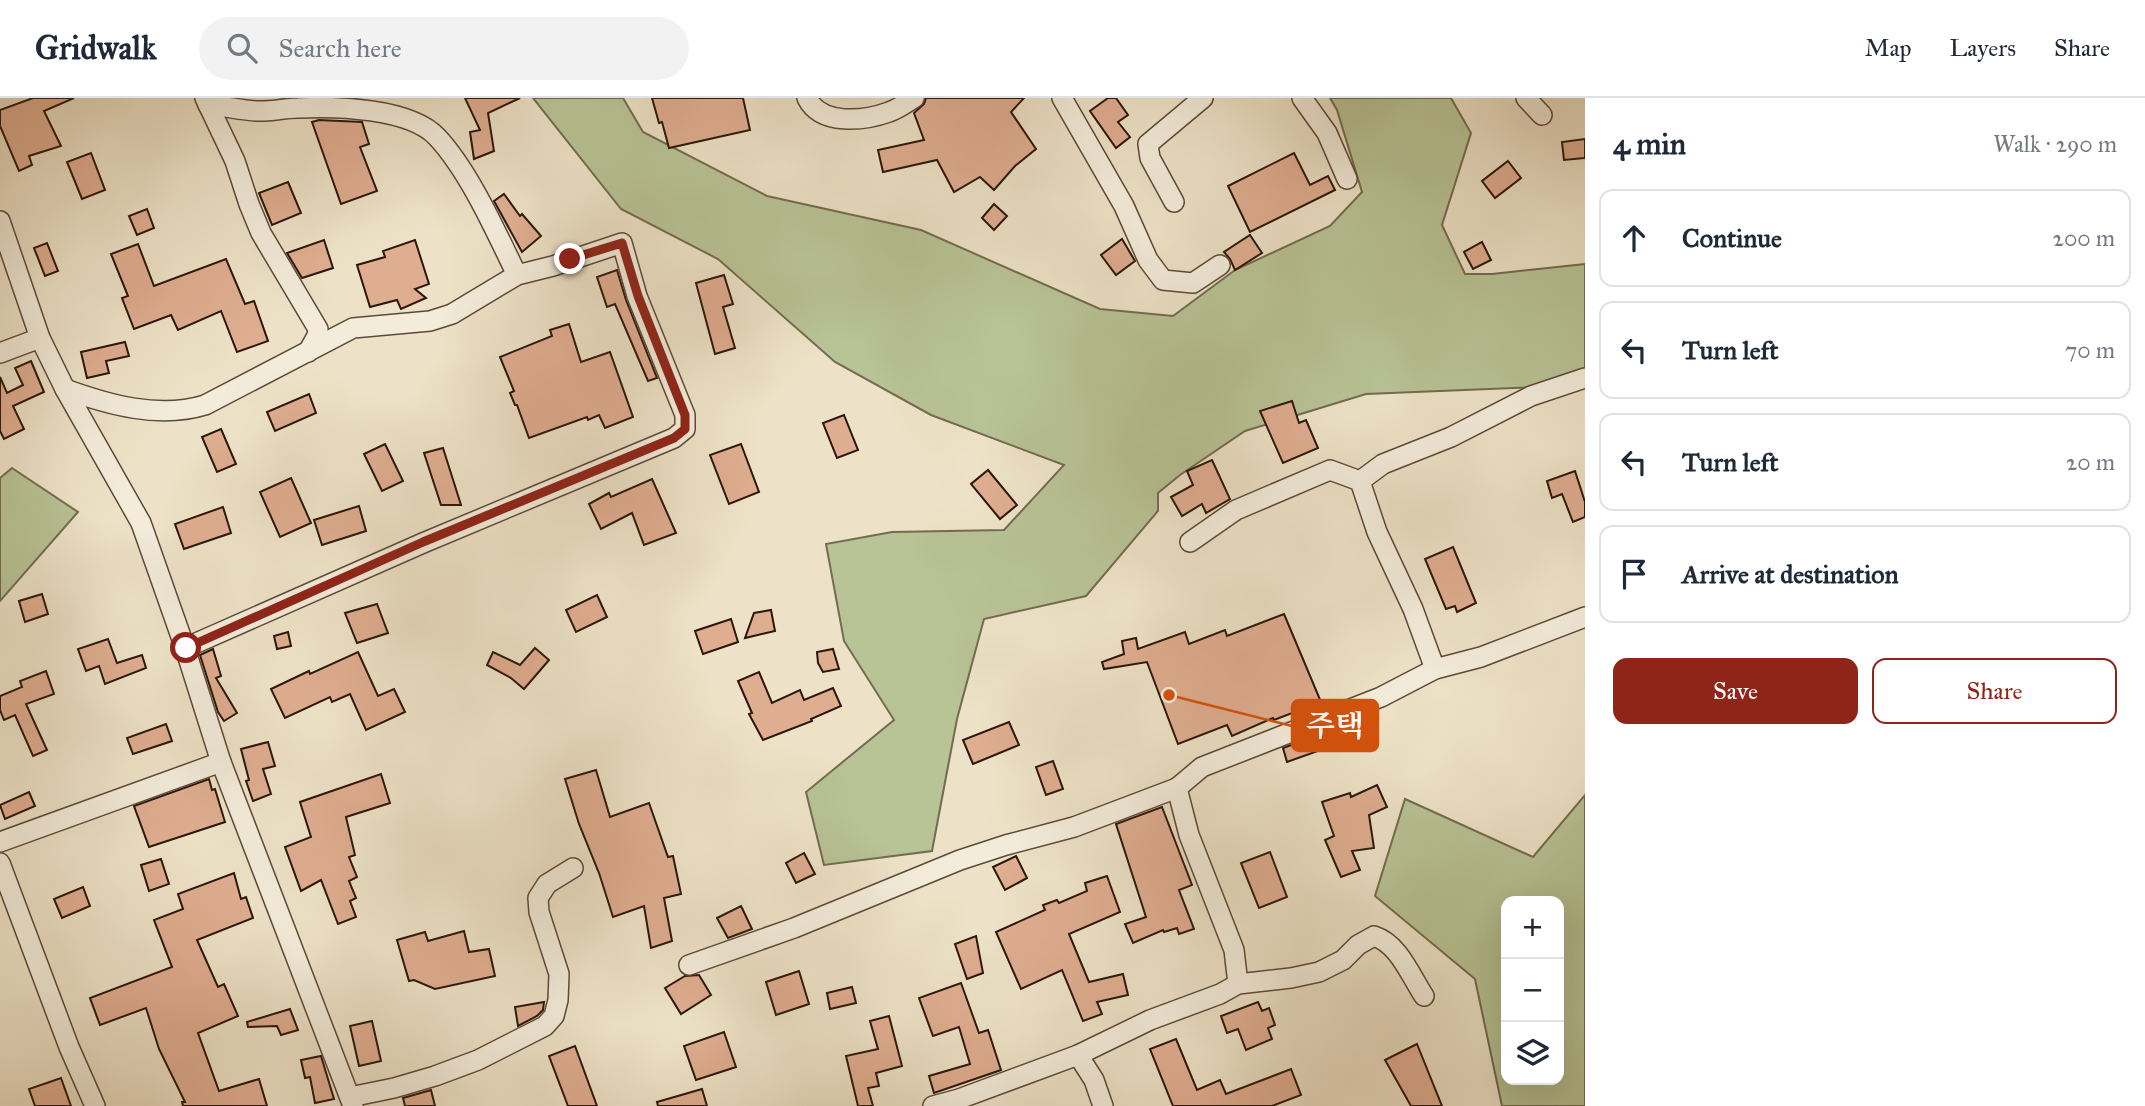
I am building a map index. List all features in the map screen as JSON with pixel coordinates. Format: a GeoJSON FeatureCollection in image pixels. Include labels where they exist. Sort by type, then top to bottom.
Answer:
{"type":"FeatureCollection","features":[{"type":"Feature","properties":{"kind":"street"},"geometry":{"type":"LineString","coordinates":[[807,98],[820,113],[838,118],[866,119],[892,111],[914,98]]}},
{"type":"Feature","properties":{"kind":"street"},"geometry":{"type":"LineString","coordinates":[[1062,98],[1124,205],[1148,260],[1163,280],[1193,283],[1220,265]]}},
{"type":"Feature","properties":{"kind":"street"},"geometry":{"type":"LineString","coordinates":[[1174,202],[1150,158],[1148,144],[1203,98]]}},
{"type":"Feature","properties":{"kind":"street"},"geometry":{"type":"LineString","coordinates":[[1302,98],[1327,133],[1347,179]]}},
{"type":"Feature","properties":{"kind":"street"},"geometry":{"type":"LineString","coordinates":[[1526,98],[1542,115]]}},
{"type":"Feature","properties":{"kind":"street"},"geometry":{"type":"LineString","coordinates":[[206,101],[256,111],[297,108],[358,109],[418,123],[435,135],[457,163],[517,275]]}},
{"type":"Feature","properties":{"kind":"street"},"geometry":{"type":"LineString","coordinates":[[206,101],[235,161],[261,233],[318,329],[308,352]]}},
{"type":"Feature","properties":{"kind":"street"},"geometry":{"type":"LineString","coordinates":[[0,221],[40,338],[65,389],[141,523],[186,648],[221,762],[351,1101],[435,1076],[478,1059],[545,1026],[554,1016],[559,974],[539,912],[538,898],[547,884],[573,868]]}},
{"type":"Feature","properties":{"kind":"street"},"geometry":{"type":"LineString","coordinates":[[65,389],[100,402],[130,408],[187,410],[205,405],[353,328],[430,321],[452,314],[517,275],[622,243],[638,296],[685,415],[685,429],[674,438],[423,542],[186,648]]}},
{"type":"Feature","properties":{"kind":"street"},"geometry":{"type":"LineString","coordinates":[[0,353],[40,338]]}},
{"type":"Feature","properties":{"kind":"street"},"geometry":{"type":"LineString","coordinates":[[1360,481],[1383,464],[1451,437],[1531,396],[1585,378]]}},
{"type":"Feature","properties":{"kind":"street"},"geometry":{"type":"LineString","coordinates":[[1190,542],[1236,510],[1330,470],[1360,481]]}},
{"type":"Feature","properties":{"kind":"street"},"geometry":{"type":"LineString","coordinates":[[1360,481],[1377,532],[1413,609],[1435,669]]}},
{"type":"Feature","properties":{"kind":"street"},"geometry":{"type":"LineString","coordinates":[[689,965],[794,928],[960,860],[1074,827],[1177,788],[1202,767],[1381,697],[1435,669],[1482,657],[1585,617]]}},
{"type":"Feature","properties":{"kind":"street"},"geometry":{"type":"LineString","coordinates":[[0,842],[221,762]]}},
{"type":"Feature","properties":{"kind":"street"},"geometry":{"type":"LineString","coordinates":[[1177,788],[1189,835],[1234,950],[1238,984]]}},
{"type":"Feature","properties":{"kind":"street"},"geometry":{"type":"LineString","coordinates":[[0,863],[69,1047],[95,1106]]}},
{"type":"Feature","properties":{"kind":"street"},"geometry":{"type":"LineString","coordinates":[[933,1106],[1078,1055],[1150,1020],[1220,994],[1238,984],[1319,972],[1343,960],[1357,946],[1374,936],[1386,940],[1394,948],[1424,996]]}},
{"type":"Feature","properties":{"kind":"street"},"geometry":{"type":"LineString","coordinates":[[1078,1055],[1094,1080],[1103,1106]]}},
{"type":"Feature","properties":{"kind":"green space"},"geometry":{"type":"Polygon","coordinates":[[[533,98],[623,98],[643,132],[767,196],[921,230],[1100,309],[1173,316],[1235,270],[1330,226],[1362,192],[1337,110],[1330,98],[1451,98],[1471,133],[1442,225],[1465,274],[1492,274],[1585,264],[1585,385],[1366,394],[1245,431],[1158,493],[1158,511],[1086,596],[984,619],[957,719],[932,851],[824,865],[806,792],[894,720],[844,641],[826,544],[892,532],[1004,530],[1064,465],[931,415],[835,362],[718,259],[621,209],[533,98]]]}},
{"type":"Feature","properties":{"kind":"green space"},"geometry":{"type":"Polygon","coordinates":[[[12,468],[78,512],[0,601],[0,478],[12,468]]]}},
{"type":"Feature","properties":{"kind":"green space"},"geometry":{"type":"Polygon","coordinates":[[[1585,795],[1585,1106],[1502,1106],[1475,979],[1375,896],[1405,799],[1533,857],[1585,795]]]}},
{"type":"Feature","properties":{"kind":"building"},"geometry":{"type":"Polygon","coordinates":[[[33,98],[74,98],[44,111],[61,146],[29,156],[32,165],[19,171],[0,126],[0,110],[33,98]]]}},
{"type":"Feature","properties":{"kind":"building"},"geometry":{"type":"Polygon","coordinates":[[[465,98],[520,98],[488,113],[494,151],[474,159],[470,132],[480,130],[465,98]]]}},
{"type":"Feature","properties":{"kind":"building"},"geometry":{"type":"Polygon","coordinates":[[[652,98],[743,98],[750,130],[669,148],[652,98]]]}},
{"type":"Feature","properties":{"kind":"building"},"geometry":{"type":"Polygon","coordinates":[[[926,98],[1024,98],[1011,112],[1036,149],[1015,166],[994,190],[980,177],[954,192],[937,160],[883,172],[878,150],[924,140],[914,113],[924,104],[926,98]]]}},
{"type":"Feature","properties":{"kind":"building"},"geometry":{"type":"Polygon","coordinates":[[[1108,98],[1116,98],[1128,115],[1118,122],[1130,137],[1116,148],[1090,111],[1108,98]]]}},
{"type":"Feature","properties":{"kind":"building"},"geometry":{"type":"Polygon","coordinates":[[[312,122],[362,122],[369,144],[360,147],[377,191],[341,204],[312,122]]]}},
{"type":"Feature","properties":{"kind":"building"},"geometry":{"type":"Polygon","coordinates":[[[1585,139],[1585,158],[1564,160],[1562,142],[1585,139]]]}},
{"type":"Feature","properties":{"kind":"building"},"geometry":{"type":"Polygon","coordinates":[[[91,153],[105,190],[82,199],[67,162],[91,153]]]}},
{"type":"Feature","properties":{"kind":"building"},"geometry":{"type":"Polygon","coordinates":[[[1294,153],[1310,185],[1328,176],[1335,190],[1250,232],[1228,186],[1294,153]]]}},
{"type":"Feature","properties":{"kind":"building"},"geometry":{"type":"Polygon","coordinates":[[[1508,161],[1521,178],[1495,198],[1482,181],[1508,161]]]}},
{"type":"Feature","properties":{"kind":"building"},"geometry":{"type":"Polygon","coordinates":[[[288,182],[301,213],[272,225],[259,193],[288,182]]]}},
{"type":"Feature","properties":{"kind":"building"},"geometry":{"type":"Polygon","coordinates":[[[504,194],[520,216],[522,214],[541,236],[522,252],[494,201],[504,194]]]}},
{"type":"Feature","properties":{"kind":"building"},"geometry":{"type":"Polygon","coordinates":[[[994,204],[1007,216],[994,230],[982,218],[994,204]]]}},
{"type":"Feature","properties":{"kind":"building"},"geometry":{"type":"Polygon","coordinates":[[[147,209],[154,228],[137,235],[129,216],[147,209]]]}},
{"type":"Feature","properties":{"kind":"building"},"geometry":{"type":"Polygon","coordinates":[[[1250,235],[1262,253],[1235,270],[1224,252],[1250,235]]]}},
{"type":"Feature","properties":{"kind":"building"},"geometry":{"type":"Polygon","coordinates":[[[1122,239],[1135,261],[1116,275],[1101,255],[1122,239]]]}},
{"type":"Feature","properties":{"kind":"building"},"geometry":{"type":"Polygon","coordinates":[[[324,240],[333,268],[302,278],[287,253],[324,240]]]}},
{"type":"Feature","properties":{"kind":"building"},"geometry":{"type":"Polygon","coordinates":[[[415,240],[429,284],[415,289],[426,298],[401,309],[397,300],[370,307],[357,265],[385,257],[383,251],[415,240]]]}},
{"type":"Feature","properties":{"kind":"building"},"geometry":{"type":"Polygon","coordinates":[[[1482,242],[1491,260],[1473,269],[1464,252],[1482,242]]]}},
{"type":"Feature","properties":{"kind":"building"},"geometry":{"type":"Polygon","coordinates":[[[47,243],[58,271],[45,276],[34,248],[47,243]]]}},
{"type":"Feature","properties":{"kind":"building"},"geometry":{"type":"Polygon","coordinates":[[[138,244],[154,286],[226,259],[245,304],[254,301],[268,341],[237,352],[221,311],[178,330],[171,315],[134,329],[122,298],[128,296],[111,254],[138,244]]]}},
{"type":"Feature","properties":{"kind":"building"},"geometry":{"type":"Polygon","coordinates":[[[617,270],[657,378],[648,381],[615,304],[607,307],[597,277],[617,270]]]}},
{"type":"Feature","properties":{"kind":"building"},"geometry":{"type":"Polygon","coordinates":[[[724,275],[733,304],[723,307],[735,348],[715,354],[696,283],[724,275]]]}},
{"type":"Feature","properties":{"kind":"building"},"geometry":{"type":"Polygon","coordinates":[[[569,324],[581,362],[610,352],[633,417],[605,428],[599,415],[588,420],[587,417],[529,438],[510,393],[514,391],[500,357],[552,336],[550,330],[569,324]]]}},
{"type":"Feature","properties":{"kind":"building"},"geometry":{"type":"Polygon","coordinates":[[[125,342],[129,356],[106,361],[109,373],[87,378],[81,352],[125,342]]]}},
{"type":"Feature","properties":{"kind":"building"},"geometry":{"type":"Polygon","coordinates":[[[31,361],[44,392],[13,406],[24,429],[4,439],[0,431],[0,377],[7,393],[23,385],[15,368],[31,361]]]}},
{"type":"Feature","properties":{"kind":"building"},"geometry":{"type":"Polygon","coordinates":[[[309,394],[316,413],[275,431],[267,412],[309,394]]]}},
{"type":"Feature","properties":{"kind":"building"},"geometry":{"type":"Polygon","coordinates":[[[1292,401],[1299,423],[1306,420],[1318,448],[1283,463],[1260,411],[1292,401]]]}},
{"type":"Feature","properties":{"kind":"building"},"geometry":{"type":"Polygon","coordinates":[[[844,415],[858,450],[837,458],[823,423],[844,415]]]}},
{"type":"Feature","properties":{"kind":"building"},"geometry":{"type":"Polygon","coordinates":[[[221,429],[236,464],[217,472],[202,437],[221,429]]]}},
{"type":"Feature","properties":{"kind":"building"},"geometry":{"type":"Polygon","coordinates":[[[385,444],[403,481],[382,491],[364,454],[385,444]]]}},
{"type":"Feature","properties":{"kind":"building"},"geometry":{"type":"Polygon","coordinates":[[[741,444],[759,492],[729,504],[710,455],[741,444]]]}},
{"type":"Feature","properties":{"kind":"building"},"geometry":{"type":"Polygon","coordinates":[[[443,448],[461,505],[441,505],[424,453],[443,448]]]}},
{"type":"Feature","properties":{"kind":"building"},"geometry":{"type":"Polygon","coordinates":[[[1212,460],[1230,499],[1206,513],[1202,504],[1182,516],[1171,497],[1193,485],[1187,471],[1212,460]]]}},
{"type":"Feature","properties":{"kind":"building"},"geometry":{"type":"Polygon","coordinates":[[[988,470],[1017,505],[1000,519],[971,484],[988,470]]]}},
{"type":"Feature","properties":{"kind":"building"},"geometry":{"type":"Polygon","coordinates":[[[1575,471],[1585,502],[1585,517],[1573,522],[1562,494],[1552,498],[1547,481],[1575,471]]]}},
{"type":"Feature","properties":{"kind":"building"},"geometry":{"type":"Polygon","coordinates":[[[291,478],[311,523],[280,537],[260,492],[291,478]]]}},
{"type":"Feature","properties":{"kind":"building"},"geometry":{"type":"Polygon","coordinates":[[[652,479],[676,533],[644,545],[632,513],[601,529],[589,504],[609,493],[611,497],[652,479]]]}},
{"type":"Feature","properties":{"kind":"building"},"geometry":{"type":"Polygon","coordinates":[[[359,506],[366,531],[322,545],[314,520],[359,506]]]}},
{"type":"Feature","properties":{"kind":"building"},"geometry":{"type":"Polygon","coordinates":[[[223,507],[231,533],[184,549],[175,524],[223,507]]]}},
{"type":"Feature","properties":{"kind":"building"},"geometry":{"type":"Polygon","coordinates":[[[1453,547],[1476,603],[1457,612],[1455,606],[1446,609],[1425,559],[1453,547]]]}},
{"type":"Feature","properties":{"kind":"building"},"geometry":{"type":"Polygon","coordinates":[[[42,594],[48,614],[25,622],[19,601],[42,594]]]}},
{"type":"Feature","properties":{"kind":"building"},"geometry":{"type":"Polygon","coordinates":[[[597,595],[607,617],[576,632],[566,610],[597,595]]]}},
{"type":"Feature","properties":{"kind":"building"},"geometry":{"type":"Polygon","coordinates":[[[377,604],[388,633],[357,643],[345,613],[377,604]]]}},
{"type":"Feature","properties":{"kind":"building"},"geometry":{"type":"Polygon","coordinates":[[[771,610],[775,631],[745,638],[754,613],[771,610]]]}},
{"type":"Feature","properties":{"kind":"building"},"geometry":{"type":"Polygon","coordinates":[[[1284,614],[1321,702],[1274,720],[1273,718],[1232,736],[1227,725],[1178,744],[1147,662],[1104,669],[1102,662],[1124,654],[1122,641],[1136,638],[1138,649],[1185,632],[1189,644],[1225,630],[1227,636],[1284,614]]]}},
{"type":"Feature","properties":{"kind":"building"},"geometry":{"type":"Polygon","coordinates":[[[731,619],[738,642],[703,654],[695,631],[731,619]]]}},
{"type":"Feature","properties":{"kind":"building"},"geometry":{"type":"Polygon","coordinates":[[[288,632],[291,646],[277,649],[274,636],[288,632]]]}},
{"type":"Feature","properties":{"kind":"building"},"geometry":{"type":"Polygon","coordinates":[[[108,639],[117,663],[142,655],[146,668],[105,684],[99,666],[86,671],[78,649],[108,639]]]}},
{"type":"Feature","properties":{"kind":"building"},"geometry":{"type":"Polygon","coordinates":[[[535,648],[549,660],[524,689],[511,678],[487,665],[493,652],[520,665],[535,648]]]}},
{"type":"Feature","properties":{"kind":"building"},"geometry":{"type":"Polygon","coordinates":[[[213,649],[221,676],[216,678],[237,713],[224,721],[218,712],[200,655],[213,649]]]}},
{"type":"Feature","properties":{"kind":"building"},"geometry":{"type":"Polygon","coordinates":[[[833,649],[839,669],[823,672],[818,663],[817,652],[833,649]]]}},
{"type":"Feature","properties":{"kind":"building"},"geometry":{"type":"Polygon","coordinates":[[[358,652],[378,696],[394,689],[405,712],[366,730],[350,694],[332,702],[330,697],[285,718],[271,689],[358,652]]]}},
{"type":"Feature","properties":{"kind":"building"},"geometry":{"type":"Polygon","coordinates":[[[46,671],[54,694],[26,704],[47,750],[33,756],[15,715],[4,720],[0,710],[0,696],[22,687],[20,681],[46,671]]]}},
{"type":"Feature","properties":{"kind":"building"},"geometry":{"type":"Polygon","coordinates":[[[759,672],[772,703],[800,690],[804,700],[833,688],[841,706],[811,719],[812,721],[763,740],[749,714],[752,713],[738,681],[759,672]]]}},
{"type":"Feature","properties":{"kind":"building"},"geometry":{"type":"Polygon","coordinates":[[[1009,722],[1019,745],[973,764],[963,740],[1009,722]]]}},
{"type":"Feature","properties":{"kind":"building"},"geometry":{"type":"Polygon","coordinates":[[[166,724],[172,741],[133,754],[127,738],[166,724]]]}},
{"type":"Feature","properties":{"kind":"building"},"geometry":{"type":"Polygon","coordinates":[[[1313,737],[1318,751],[1287,762],[1283,748],[1313,737]]]}},
{"type":"Feature","properties":{"kind":"building"},"geometry":{"type":"Polygon","coordinates":[[[268,742],[275,766],[263,769],[271,794],[253,801],[246,781],[249,780],[241,749],[268,742]]]}},
{"type":"Feature","properties":{"kind":"building"},"geometry":{"type":"Polygon","coordinates":[[[1053,761],[1063,789],[1046,795],[1036,767],[1053,761]]]}},
{"type":"Feature","properties":{"kind":"building"},"geometry":{"type":"Polygon","coordinates":[[[596,770],[610,817],[649,803],[668,857],[673,856],[681,894],[664,898],[672,941],[651,948],[644,906],[613,917],[565,779],[596,770]]]}},
{"type":"Feature","properties":{"kind":"building"},"geometry":{"type":"Polygon","coordinates":[[[381,774],[390,803],[346,817],[355,855],[349,857],[357,877],[349,881],[356,898],[350,901],[356,917],[338,924],[321,880],[301,891],[285,847],[311,837],[300,802],[381,774]]]}},
{"type":"Feature","properties":{"kind":"building"},"geometry":{"type":"Polygon","coordinates":[[[209,779],[212,790],[215,789],[225,822],[149,847],[134,806],[209,779]]]}},
{"type":"Feature","properties":{"kind":"building"},"geometry":{"type":"Polygon","coordinates":[[[1377,785],[1387,807],[1369,815],[1374,848],[1352,851],[1360,870],[1341,877],[1325,840],[1334,836],[1322,802],[1350,793],[1351,797],[1377,785]]]}},
{"type":"Feature","properties":{"kind":"building"},"geometry":{"type":"Polygon","coordinates":[[[29,792],[35,806],[5,819],[0,805],[29,792]]]}},
{"type":"Feature","properties":{"kind":"building"},"geometry":{"type":"Polygon","coordinates":[[[1162,807],[1192,885],[1179,890],[1194,929],[1179,934],[1177,928],[1164,932],[1163,930],[1133,943],[1125,924],[1146,917],[1116,824],[1162,807]]]}},
{"type":"Feature","properties":{"kind":"building"},"geometry":{"type":"Polygon","coordinates":[[[1270,852],[1287,897],[1259,908],[1241,863],[1270,852]]]}},
{"type":"Feature","properties":{"kind":"building"},"geometry":{"type":"Polygon","coordinates":[[[804,853],[815,874],[796,883],[786,863],[804,853]]]}},
{"type":"Feature","properties":{"kind":"building"},"geometry":{"type":"Polygon","coordinates":[[[1016,856],[1027,878],[1005,890],[993,867],[1016,856]]]}},
{"type":"Feature","properties":{"kind":"building"},"geometry":{"type":"Polygon","coordinates":[[[161,859],[169,884],[149,891],[141,865],[161,859]]]}},
{"type":"Feature","properties":{"kind":"building"},"geometry":{"type":"Polygon","coordinates":[[[234,873],[241,899],[246,897],[253,918],[197,940],[218,987],[224,984],[238,1016],[198,1033],[219,1091],[259,1079],[267,1106],[183,1106],[182,1102],[185,1102],[159,1049],[146,1008],[100,1025],[90,998],[172,967],[154,920],[183,909],[178,894],[234,873]]]}},
{"type":"Feature","properties":{"kind":"building"},"geometry":{"type":"Polygon","coordinates":[[[1107,876],[1120,912],[1069,934],[1089,982],[1123,974],[1128,995],[1097,1002],[1102,1014],[1083,1021],[1062,970],[1021,989],[996,932],[1045,910],[1043,905],[1057,900],[1059,903],[1087,891],[1085,883],[1107,876]]]}},
{"type":"Feature","properties":{"kind":"building"},"geometry":{"type":"Polygon","coordinates":[[[83,887],[90,906],[62,918],[54,899],[83,887]]]}},
{"type":"Feature","properties":{"kind":"building"},"geometry":{"type":"Polygon","coordinates":[[[741,906],[752,929],[728,938],[717,918],[741,906]]]}},
{"type":"Feature","properties":{"kind":"building"},"geometry":{"type":"Polygon","coordinates":[[[464,931],[469,952],[489,949],[495,976],[435,989],[414,980],[409,981],[397,940],[425,932],[428,941],[464,931]]]}},
{"type":"Feature","properties":{"kind":"building"},"geometry":{"type":"Polygon","coordinates":[[[976,936],[983,973],[967,979],[955,944],[976,936]]]}},
{"type":"Feature","properties":{"kind":"building"},"geometry":{"type":"Polygon","coordinates":[[[799,971],[809,1004],[776,1015],[766,982],[799,971]]]}},
{"type":"Feature","properties":{"kind":"building"},"geometry":{"type":"Polygon","coordinates":[[[699,975],[711,995],[681,1014],[665,988],[685,976],[699,975]]]}},
{"type":"Feature","properties":{"kind":"building"},"geometry":{"type":"Polygon","coordinates":[[[961,983],[979,1033],[988,1030],[1001,1070],[934,1093],[929,1076],[970,1064],[959,1027],[933,1036],[919,998],[961,983]]]}},
{"type":"Feature","properties":{"kind":"building"},"geometry":{"type":"Polygon","coordinates":[[[852,987],[856,1003],[830,1009],[827,993],[852,987]]]}},
{"type":"Feature","properties":{"kind":"building"},"geometry":{"type":"Polygon","coordinates":[[[544,1002],[543,1010],[537,1016],[518,1026],[515,1007],[544,1002]]]}},
{"type":"Feature","properties":{"kind":"building"},"geometry":{"type":"Polygon","coordinates":[[[1258,1002],[1262,1011],[1269,1008],[1275,1025],[1268,1028],[1272,1039],[1246,1050],[1238,1029],[1227,1033],[1221,1016],[1258,1002]]]}},
{"type":"Feature","properties":{"kind":"building"},"geometry":{"type":"Polygon","coordinates":[[[290,1009],[298,1030],[281,1035],[277,1026],[248,1027],[247,1022],[290,1009]]]}},
{"type":"Feature","properties":{"kind":"building"},"geometry":{"type":"Polygon","coordinates":[[[889,1016],[902,1066],[876,1073],[879,1086],[868,1088],[873,1106],[858,1106],[846,1056],[878,1049],[870,1021],[889,1016]]]}},
{"type":"Feature","properties":{"kind":"building"},"geometry":{"type":"Polygon","coordinates":[[[372,1021],[381,1061],[359,1066],[350,1026],[372,1021]]]}},
{"type":"Feature","properties":{"kind":"building"},"geometry":{"type":"Polygon","coordinates":[[[724,1032],[736,1067],[696,1080],[684,1046],[724,1032]]]}},
{"type":"Feature","properties":{"kind":"building"},"geometry":{"type":"Polygon","coordinates":[[[1176,1039],[1197,1090],[1220,1080],[1226,1094],[1291,1069],[1301,1095],[1272,1106],[1173,1106],[1150,1049],[1176,1039]]]}},
{"type":"Feature","properties":{"kind":"building"},"geometry":{"type":"Polygon","coordinates":[[[1417,1044],[1442,1106],[1411,1106],[1385,1060],[1417,1044]]]}},
{"type":"Feature","properties":{"kind":"building"},"geometry":{"type":"Polygon","coordinates":[[[575,1046],[597,1106],[568,1106],[549,1056],[575,1046]]]}},
{"type":"Feature","properties":{"kind":"building"},"geometry":{"type":"Polygon","coordinates":[[[321,1056],[334,1099],[315,1103],[310,1077],[305,1078],[301,1060],[321,1056]]]}},
{"type":"Feature","properties":{"kind":"building"},"geometry":{"type":"Polygon","coordinates":[[[61,1078],[71,1106],[35,1106],[29,1089],[61,1078]]]}},
{"type":"Feature","properties":{"kind":"building"},"geometry":{"type":"Polygon","coordinates":[[[702,1089],[707,1106],[658,1106],[657,1102],[702,1089]]]}},
{"type":"Feature","properties":{"kind":"building"},"geometry":{"type":"Polygon","coordinates":[[[431,1090],[435,1106],[405,1106],[403,1098],[431,1090]]]}},
{"type":"Feature","properties":{"kind":"place","name":"주택"},"geometry":{"type":"Point","coordinates":[1169,695]}},
{"type":"Feature","properties":{"kind":"route"},"geometry":{"type":"LineString","coordinates":[[186,648],[423,542],[674,438],[685,429],[685,415],[638,296],[622,243],[570,259]]}}]}
